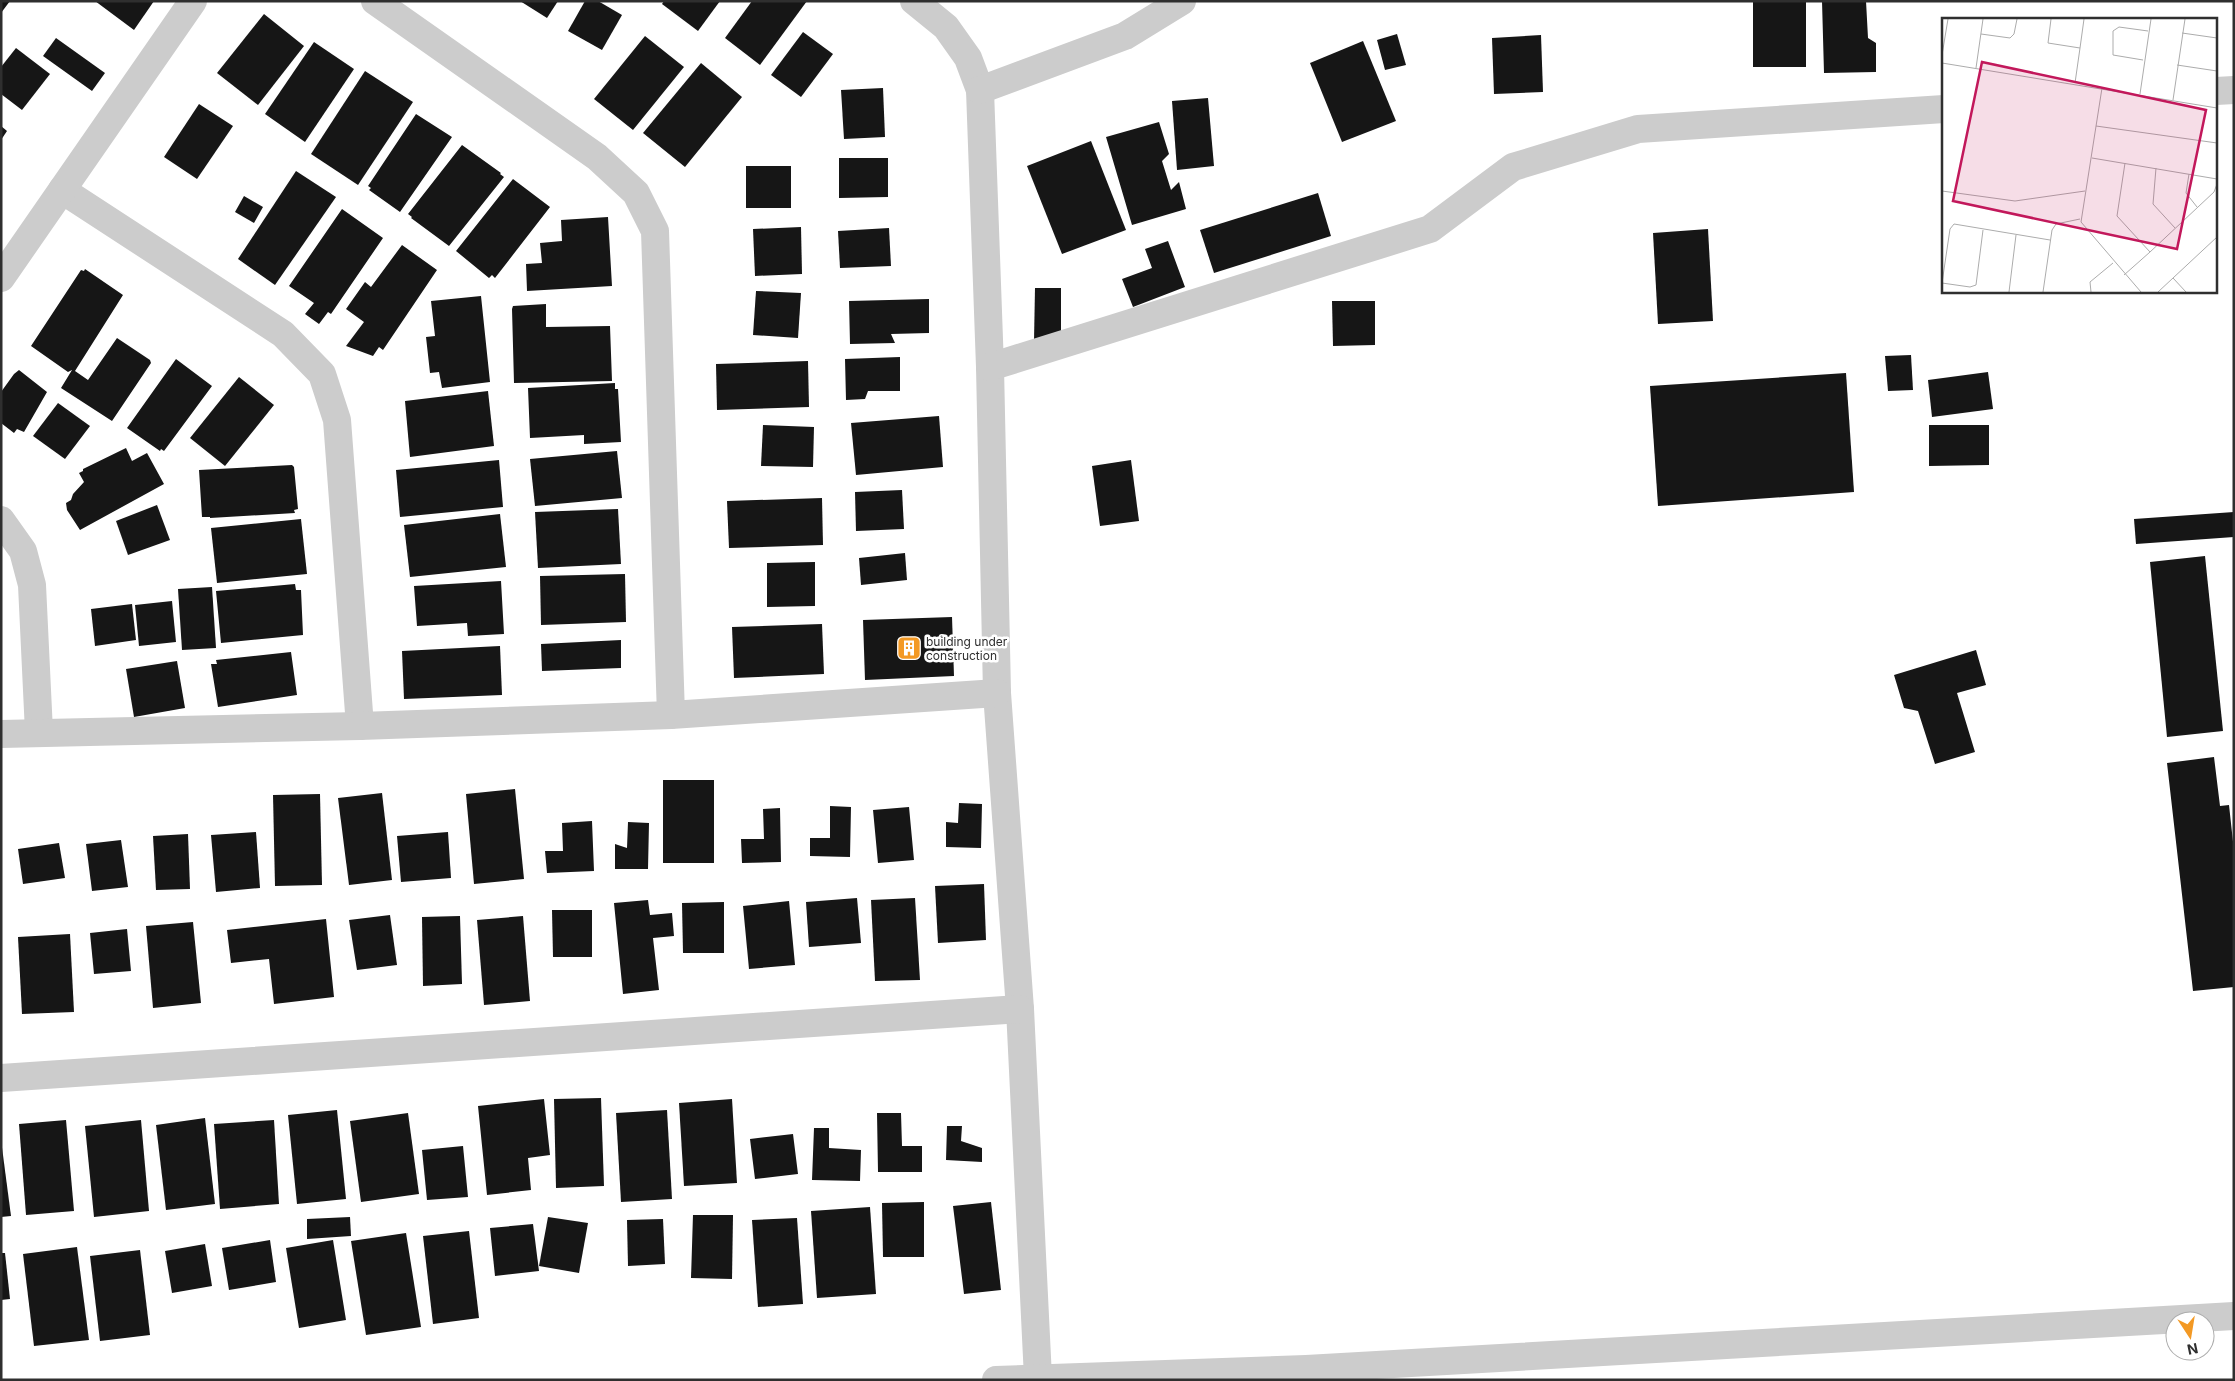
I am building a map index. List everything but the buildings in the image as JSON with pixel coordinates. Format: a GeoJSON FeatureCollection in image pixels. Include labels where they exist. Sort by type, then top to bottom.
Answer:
{"type":"FeatureCollection","features":[{"type":"Feature","properties":{"kind":"street"},"geometry":{"type":"LineString","coordinates":[[1,278],[193,1]]}},
{"type":"Feature","properties":{"kind":"street"},"geometry":{"type":"LineString","coordinates":[[375,1],[597,157],[636,193],[655,232],[671,715]]}},
{"type":"Feature","properties":{"kind":"street"},"geometry":{"type":"LineString","coordinates":[[914,1],[946,27],[968,58],[980,90],[990,367],[997,693],[1020,1009],[1038,1378]]}},
{"type":"Feature","properties":{"kind":"street"},"geometry":{"type":"LineString","coordinates":[[980,90],[1126,36],[1182,1]]}},
{"type":"Feature","properties":{"kind":"street"},"geometry":{"type":"LineString","coordinates":[[2218,91],[2234,90]]}},
{"type":"Feature","properties":{"kind":"street"},"geometry":{"type":"LineString","coordinates":[[990,367],[1430,229],[1513,167],[1638,129],[1942,109]]}},
{"type":"Feature","properties":{"kind":"street"},"geometry":{"type":"LineString","coordinates":[[62,190],[283,334],[322,374],[337,420],[360,726]]}},
{"type":"Feature","properties":{"kind":"street"},"geometry":{"type":"LineString","coordinates":[[1,520],[23,551],[32,585],[39,732]]}},
{"type":"Feature","properties":{"kind":"street"},"geometry":{"type":"LineString","coordinates":[[1,734],[360,726],[671,715],[997,693]]}},
{"type":"Feature","properties":{"kind":"street"},"geometry":{"type":"LineString","coordinates":[[1,1078],[1020,1009]]}},
{"type":"Feature","properties":{"kind":"street"},"geometry":{"type":"LineString","coordinates":[[996,1380],[1306,1374],[2234,1316]]}},
{"type":"Feature","properties":{"kind":"place","name":"building under construction"},"geometry":{"type":"Point","coordinates":[909,648]}}]}
